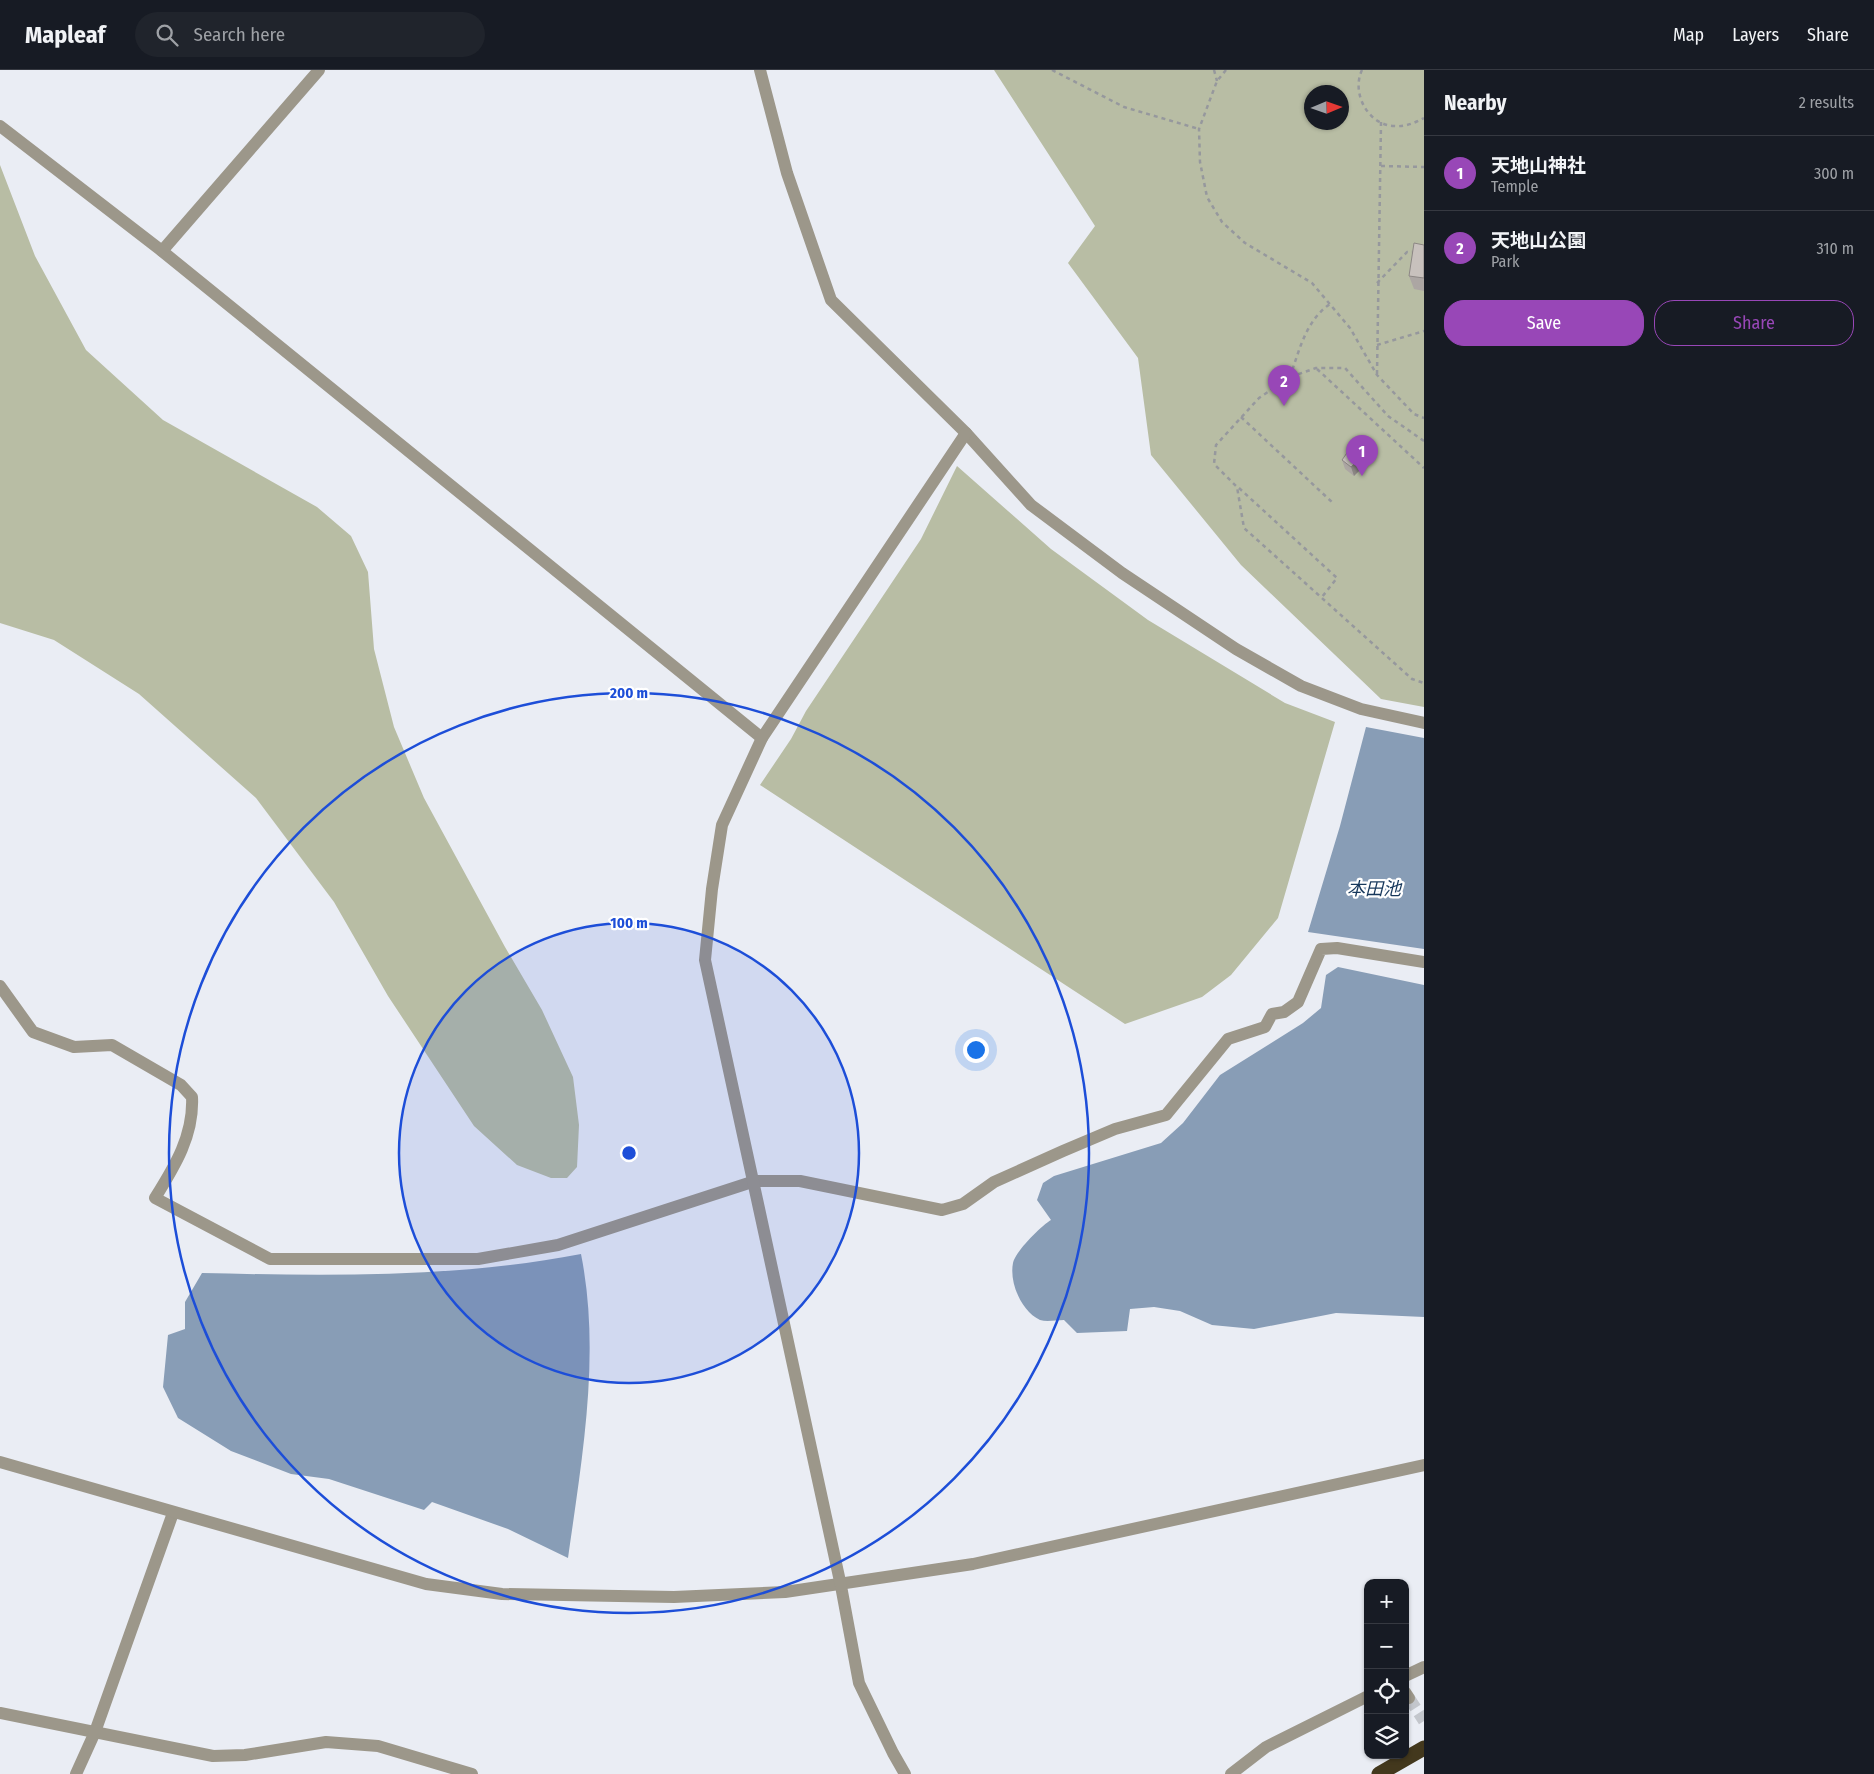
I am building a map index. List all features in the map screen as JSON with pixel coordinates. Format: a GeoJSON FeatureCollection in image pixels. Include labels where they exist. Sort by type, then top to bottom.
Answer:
{"type":"FeatureCollection","features":[{"type":"Feature","properties":{"kind":"highway"},"geometry":{"type":"LineString","coordinates":[[1378,1774],[1424,1748]]}},
{"type":"Feature","properties":{"kind":"highway"},"geometry":{"type":"LineString","coordinates":[[1392,1774],[1424,1754]]}},
{"type":"Feature","properties":{"kind":"street"},"geometry":{"type":"LineString","coordinates":[[162,251],[319,70]]}},
{"type":"Feature","properties":{"kind":"street"},"geometry":{"type":"LineString","coordinates":[[760,70],[787,174],[831,300],[966,433],[1031,505],[1122,573],[1236,649],[1301,686],[1361,709],[1424,723]]}},
{"type":"Feature","properties":{"kind":"street"},"geometry":{"type":"LineString","coordinates":[[0,126],[162,251],[762,738]]}},
{"type":"Feature","properties":{"kind":"street"},"geometry":{"type":"LineString","coordinates":[[905,1774],[859,1683],[841,1586],[755,1181],[705,960],[712,889],[722,825],[762,738],[966,433]]}},
{"type":"Feature","properties":{"kind":"street"},"geometry":{"type":"LineString","coordinates":[[0,986],[33,1032],[74,1047],[112,1045],[181,1085],[192,1096],[193,1113],[182,1151],[155,1198],[270,1259],[478,1259],[558,1245],[755,1181],[800,1181],[942,1210],[962,1204],[994,1182],[1063,1150],[1115,1129],[1166,1115],[1228,1039],[1265,1027],[1272,1014],[1284,1012],[1298,1002],[1321,950],[1337,948],[1424,962]]}},
{"type":"Feature","properties":{"kind":"street"},"geometry":{"type":"LineString","coordinates":[[0,1462],[426,1584],[479,1592],[538,1595],[709,1596],[785,1592],[841,1586],[972,1564],[1424,1465]]}},
{"type":"Feature","properties":{"kind":"street"},"geometry":{"type":"LineString","coordinates":[[76,1774],[95,1732],[173,1513]]}},
{"type":"Feature","properties":{"kind":"street"},"geometry":{"type":"LineString","coordinates":[[1409,1674],[1424,1666]]}},
{"type":"Feature","properties":{"kind":"street"},"geometry":{"type":"LineString","coordinates":[[1230,1774],[1266,1747],[1364,1698]]}},
{"type":"Feature","properties":{"kind":"street"},"geometry":{"type":"LineString","coordinates":[[0,1713],[213,1756],[245,1755],[326,1742],[378,1746],[472,1774]]}},
{"type":"Feature","properties":{"kind":"path"},"geometry":{"type":"LineString","coordinates":[[1052,70],[1124,107],[1199,128]]}},
{"type":"Feature","properties":{"kind":"path"},"geometry":{"type":"LineString","coordinates":[[1214,70],[1217,81]]}},
{"type":"Feature","properties":{"kind":"path"},"geometry":{"type":"LineString","coordinates":[[1226,70],[1217,81],[1199,128],[1200,162],[1207,198],[1222,222],[1244,243],[1312,283],[1350,328],[1377,375],[1414,414],[1424,418]]}},
{"type":"Feature","properties":{"kind":"path"},"geometry":{"type":"LineString","coordinates":[[1362,70],[1359,92],[1364,108],[1382,122],[1392,126],[1409,126],[1424,118]]}},
{"type":"Feature","properties":{"kind":"path"},"geometry":{"type":"LineString","coordinates":[[1377,375],[1377,283],[1382,122]]}},
{"type":"Feature","properties":{"kind":"path"},"geometry":{"type":"LineString","coordinates":[[1380,166],[1424,168]]}},
{"type":"Feature","properties":{"kind":"path"},"geometry":{"type":"LineString","coordinates":[[1377,283],[1407,252],[1424,253]]}},
{"type":"Feature","properties":{"kind":"path"},"geometry":{"type":"LineString","coordinates":[[1290,377],[1301,344],[1318,312],[1330,304]]}},
{"type":"Feature","properties":{"kind":"path"},"geometry":{"type":"LineString","coordinates":[[1377,345],[1424,331]]}},
{"type":"Feature","properties":{"kind":"path"},"geometry":{"type":"LineString","coordinates":[[1316,368],[1424,468]]}},
{"type":"Feature","properties":{"kind":"path"},"geometry":{"type":"LineString","coordinates":[[1322,597],[1337,578],[1214,464],[1216,445],[1259,398],[1290,377],[1316,368],[1345,368],[1388,416],[1424,441]]}},
{"type":"Feature","properties":{"kind":"path"},"geometry":{"type":"LineString","coordinates":[[1241,418],[1334,504]]}},
{"type":"Feature","properties":{"kind":"path"},"geometry":{"type":"LineString","coordinates":[[1238,487],[1244,528],[1412,679],[1424,683]]}},
{"type":"Feature","properties":{"kind":"green space"},"geometry":{"type":"Polygon","coordinates":[[[994,70],[1424,70],[1424,707],[1381,699],[1241,565],[1151,455],[1138,358],[1068,263],[1095,226],[994,70]]]}},
{"type":"Feature","properties":{"kind":"green space"},"geometry":{"type":"Polygon","coordinates":[[[0,165],[35,256],[86,350],[163,420],[317,507],[351,536],[368,572],[374,649],[394,727],[424,798],[505,947],[542,1010],[573,1077],[579,1125],[577,1167],[567,1178],[551,1178],[517,1165],[474,1126],[388,996],[334,902],[256,798],[139,694],[54,640],[0,623],[0,165]]]}},
{"type":"Feature","properties":{"kind":"green space"},"geometry":{"type":"Polygon","coordinates":[[[957,466],[1051,549],[1148,620],[1285,703],[1335,722],[1278,918],[1231,975],[1202,997],[1125,1024],[760,785],[791,739],[806,711],[921,539],[957,466]]]}},
{"type":"Feature","properties":{"kind":"water","name":"本田池"},"geometry":{"type":"Polygon","coordinates":[[[1366,727],[1424,738],[1424,949],[1308,932],[1340,826],[1366,727]]]}},
{"type":"Feature","properties":{"kind":"water"},"geometry":{"type":"Polygon","coordinates":[[[1338,967],[1424,985],[1424,1317],[1336,1313],[1254,1329],[1212,1325],[1180,1311],[1154,1307],[1130,1309],[1127,1331],[1077,1333],[1064,1320],[1043,1321],[1028,1311],[1018,1296],[1012,1271],[1018,1252],[1035,1233],[1051,1220],[1037,1200],[1043,1183],[1054,1176],[1161,1143],[1183,1123],[1220,1075],[1303,1023],[1321,1008],[1326,975],[1338,967]]]}},
{"type":"Feature","properties":{"kind":"water"},"geometry":{"type":"Polygon","coordinates":[[[581,1254],[587,1292],[589,1368],[584,1444],[568,1558],[508,1529],[432,1502],[424,1510],[329,1479],[291,1474],[231,1451],[178,1418],[163,1387],[168,1335],[185,1329],[185,1302],[202,1273],[392,1274],[487,1268],[581,1254]]]}},
{"type":"Feature","properties":{"kind":"building"},"geometry":{"type":"Polygon","coordinates":[[[1414,243],[1424,245],[1424,278],[1409,276],[1414,243]]]}},
{"type":"Feature","properties":{"kind":"building"},"geometry":{"type":"Polygon","coordinates":[[[1351,447],[1362,456],[1351,467],[1342,460],[1351,447]]]}},
{"type":"Feature","properties":{"kind":"tunnel"},"geometry":{"type":"LineString","coordinates":[[1409,1698],[1424,1721]]}},
{"type":"Feature","properties":{"kind":"place","name":"天地山公園"},"geometry":{"type":"Point","coordinates":[1284,406]}},
{"type":"Feature","properties":{"kind":"place","name":"天地山神社"},"geometry":{"type":"Point","coordinates":[1362,476]}}]}
